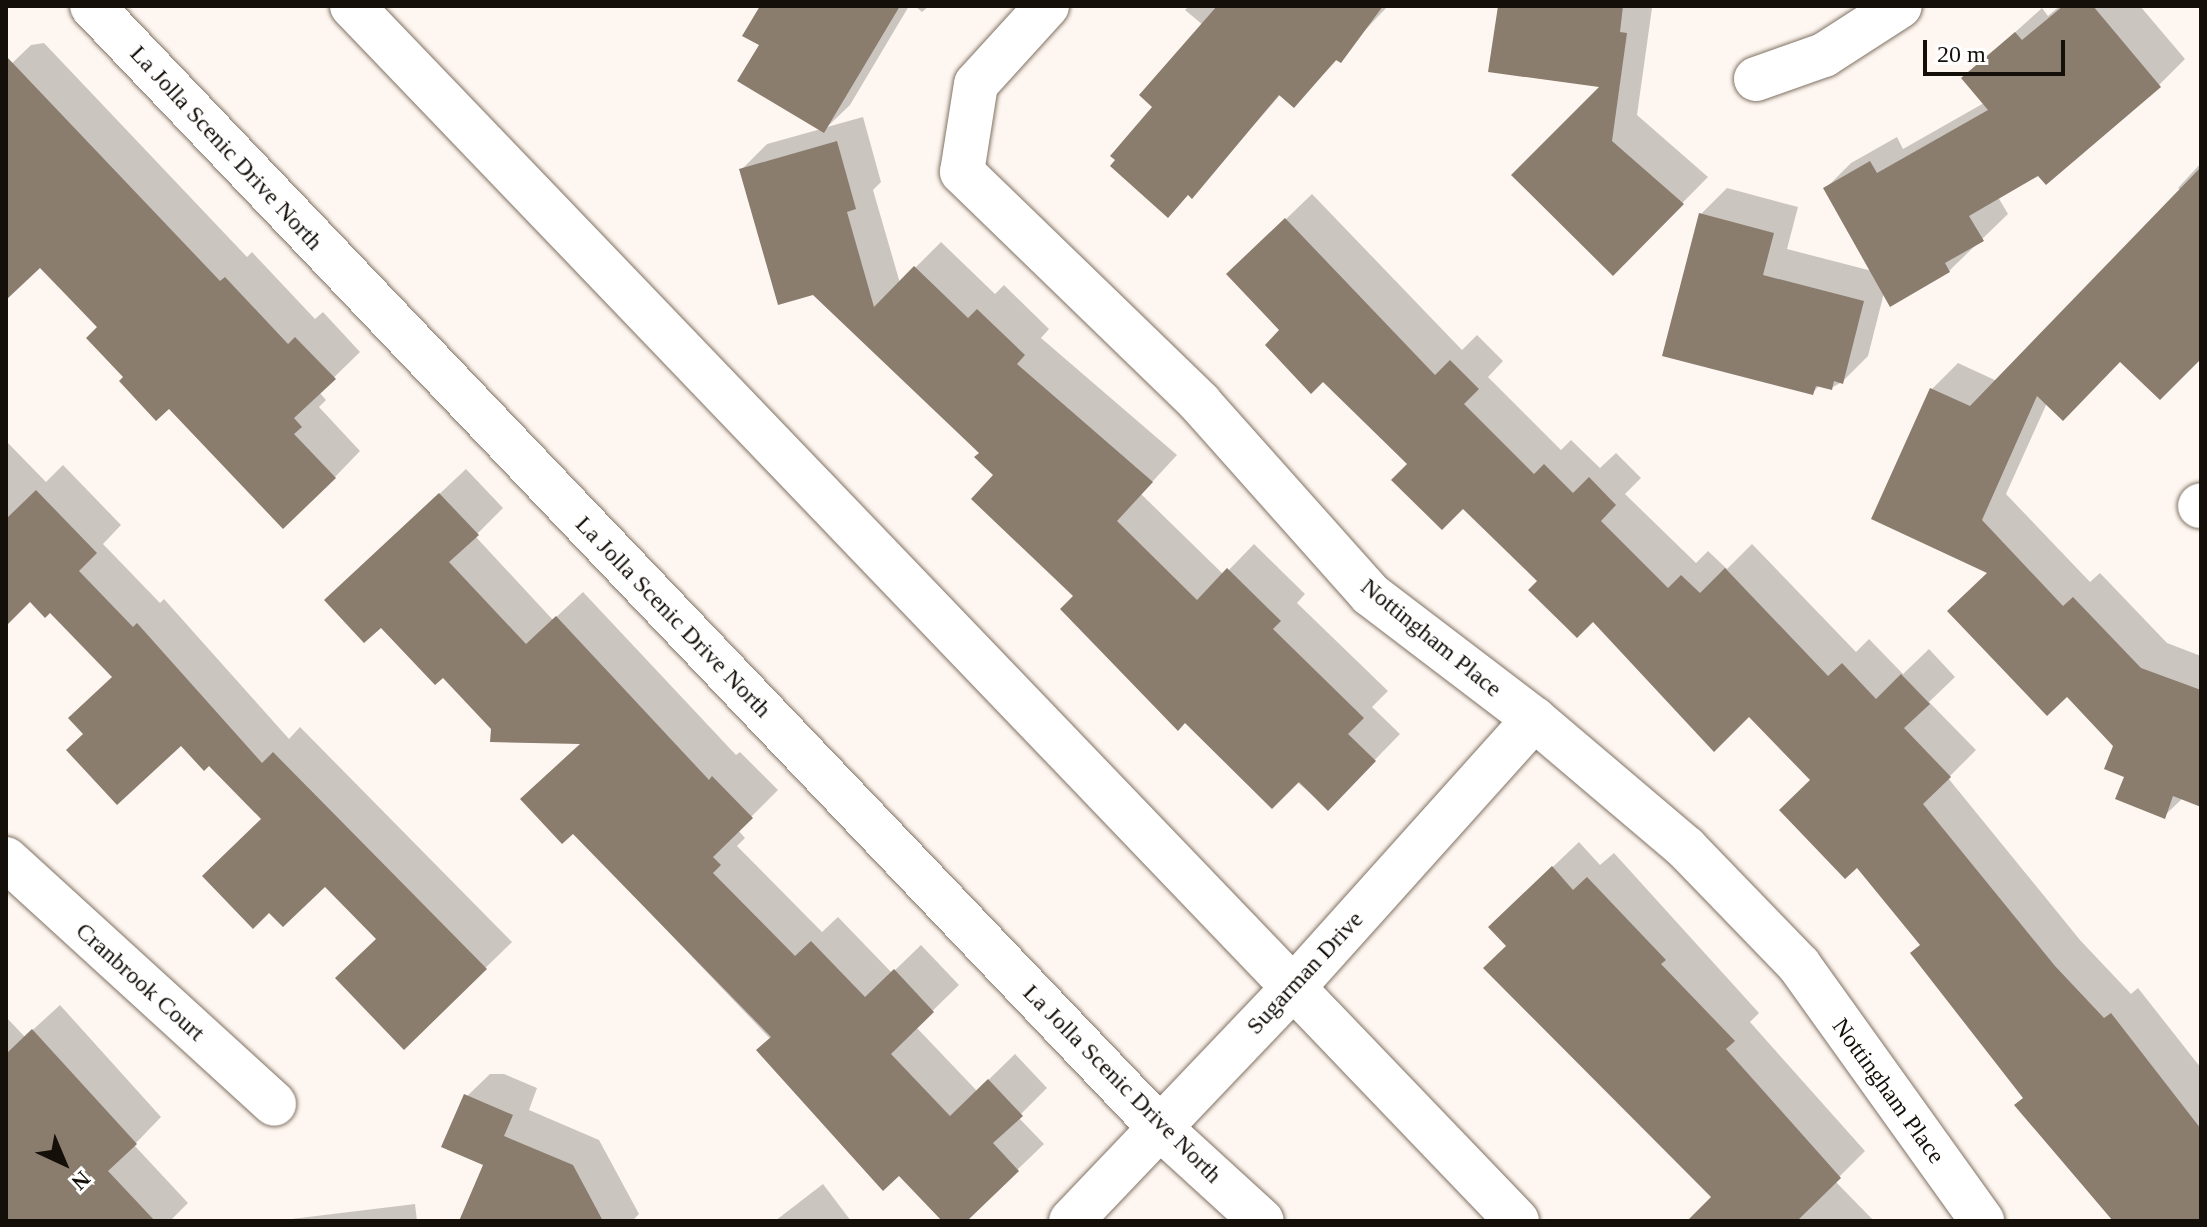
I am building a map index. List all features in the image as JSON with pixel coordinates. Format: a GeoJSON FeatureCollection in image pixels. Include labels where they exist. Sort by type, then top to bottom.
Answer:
{"type":"FeatureCollection","features":[{"type":"Feature","properties":{"kind":"main road","name":"La Jolla Scenic Drive North"},"geometry":{"type":"LineString","coordinates":[[92,6],[1159,1127],[1262,1221]]}},
{"type":"Feature","properties":{"kind":"main road"},"geometry":{"type":"LineString","coordinates":[[352,6],[1291,990],[1517,1221]]}},
{"type":"Feature","properties":{"kind":"main road","name":"Nottingham Place"},"geometry":{"type":"LineString","coordinates":[[1047,6],[976,84],[962,172],[1200,403],[1370,594],[1534,719],[1686,848],[1799,965],[1982,1221]]}},
{"type":"Feature","properties":{"kind":"main road"},"geometry":{"type":"LineString","coordinates":[[1756,79],[1824,55],[1900,6]]}},
{"type":"Feature","properties":{"kind":"main road","name":"Sugarman Drive"},"geometry":{"type":"LineString","coordinates":[[1071,1221],[1291,990],[1534,719]]}},
{"type":"Feature","properties":{"kind":"main road","name":"Cranbrook Court"},"geometry":{"type":"LineString","coordinates":[[6,859],[274,1104]]}},
{"type":"Feature","properties":{"kind":"building"},"geometry":{"type":"Polygon","coordinates":[[[760,6],[900,6],[824,133],[737,81],[759,45],[742,36],[760,6]]]}},
{"type":"Feature","properties":{"kind":"building"},"geometry":{"type":"Polygon","coordinates":[[[1217,6],[1383,6],[1341,63],[1336,60],[1294,108],[1279,95],[1192,199],[1188,195],[1168,218],[1110,166],[1115,160],[1110,156],[1152,107],[1139,95],[1217,6]]]}},
{"type":"Feature","properties":{"kind":"building"},"geometry":{"type":"Polygon","coordinates":[[[1498,6],[1623,6],[1620,32],[1627,33],[1612,141],[1684,204],[1613,276],[1511,175],[1599,87],[1488,72],[1498,6]]]}},
{"type":"Feature","properties":{"kind":"building"},"geometry":{"type":"Polygon","coordinates":[[[2063,6],[2093,6],[2161,87],[2046,185],[2038,176],[1969,216],[1984,241],[1945,263],[1950,272],[1890,307],[1823,188],[1870,161],[1877,173],[1988,110],[1961,78],[2015,32],[2022,40],[2063,6]]]}},
{"type":"Feature","properties":{"kind":"building"},"geometry":{"type":"Polygon","coordinates":[[[6,56],[220,281],[225,277],[288,344],[295,337],[336,379],[294,418],[302,427],[294,434],[336,478],[283,529],[169,409],[156,421],[119,381],[123,377],[86,338],[97,327],[40,268],[6,300],[6,56]]]}},
{"type":"Feature","properties":{"kind":"building"},"geometry":{"type":"Polygon","coordinates":[[[837,141],[856,209],[847,212],[874,307],[914,266],[968,318],[977,309],[1025,355],[1017,364],[1153,482],[1117,521],[1197,600],[1227,568],[1281,621],[1273,629],[1364,718],[1348,734],[1376,761],[1328,811],[1299,782],[1272,809],[1185,723],[1178,731],[1060,609],[1073,596],[971,499],[993,475],[974,457],[979,453],[813,295],[778,305],[739,169],[837,141]]]}},
{"type":"Feature","properties":{"kind":"building"},"geometry":{"type":"Polygon","coordinates":[[[2201,167],[2201,359],[2160,400],[2120,362],[2063,421],[2037,396],[1982,520],[2063,606],[2073,597],[2141,668],[2201,690],[2201,807],[2173,796],[2165,819],[2115,799],[2124,777],[2104,769],[2113,746],[2067,697],[2047,716],[1947,611],[1987,573],[1871,519],[1930,388],[1970,406],[2201,167]]]}},
{"type":"Feature","properties":{"kind":"building"},"geometry":{"type":"Polygon","coordinates":[[[1699,213],[1774,233],[1763,275],[1864,301],[1843,384],[1834,381],[1832,390],[1816,386],[1813,395],[1662,356],[1699,213]]]}},
{"type":"Feature","properties":{"kind":"building"},"geometry":{"type":"Polygon","coordinates":[[[1285,218],[1435,375],[1450,360],[1479,389],[1464,404],[1534,474],[1544,464],[1573,493],[1589,477],[1616,505],[1601,521],[1668,588],[1681,575],[1700,593],[1725,568],[1828,676],[1842,663],[1876,699],[1901,674],[1930,704],[1904,728],[1951,777],[1923,804],[2055,966],[2104,1018],[2111,1013],[2201,1129],[2201,1221],[2113,1221],[2014,1105],[2023,1098],[1910,953],[1920,945],[1857,868],[1845,879],[1779,810],[1810,780],[1749,717],[1714,752],[1593,622],[1577,638],[1528,590],[1537,581],[1463,509],[1442,530],[1391,480],[1407,464],[1323,382],[1311,394],[1265,345],[1279,330],[1226,274],[1285,218]]]}},
{"type":"Feature","properties":{"kind":"building"},"geometry":{"type":"Polygon","coordinates":[[[36,490],[97,553],[79,571],[133,627],[137,623],[262,763],[273,752],[487,969],[404,1050],[335,978],[376,939],[325,887],[283,927],[269,913],[253,929],[202,876],[261,819],[209,766],[204,771],[181,746],[117,805],[66,750],[83,734],[68,718],[112,677],[50,613],[45,618],[30,602],[6,626],[6,519],[36,490]]]}},
{"type":"Feature","properties":{"kind":"building"},"geometry":{"type":"Polygon","coordinates":[[[439,493],[479,535],[449,562],[526,644],[556,616],[709,780],[712,776],[753,818],[713,857],[721,865],[713,873],[795,956],[811,941],[865,997],[894,969],[934,1012],[891,1054],[950,1116],[988,1079],[1023,1116],[993,1143],[1019,1171],[967,1221],[942,1221],[899,1176],[883,1191],[756,1050],[771,1037],[573,834],[562,844],[520,799],[580,744],[490,742],[491,729],[443,678],[435,685],[381,628],[364,643],[324,600],[439,493]]]}},
{"type":"Feature","properties":{"kind":"building"},"geometry":{"type":"Polygon","coordinates":[[[1552,866],[1573,890],[1587,877],[1666,960],[1661,964],[1735,1041],[1726,1049],[1841,1178],[1797,1221],[1687,1221],[1711,1197],[1483,968],[1506,946],[1488,927],[1552,866]]]}},
{"type":"Feature","properties":{"kind":"building"},"geometry":{"type":"Polygon","coordinates":[[[32,1029],[137,1144],[108,1171],[155,1221],[6,1221],[6,1054],[32,1029]]]}},
{"type":"Feature","properties":{"kind":"building"},"geometry":{"type":"Polygon","coordinates":[[[464,1094],[513,1115],[504,1136],[573,1165],[603,1221],[459,1221],[483,1165],[441,1147],[464,1094]]]}}]}
